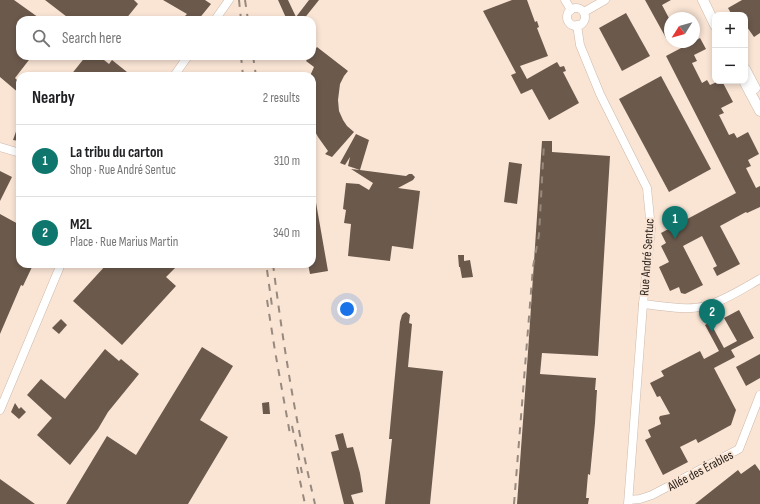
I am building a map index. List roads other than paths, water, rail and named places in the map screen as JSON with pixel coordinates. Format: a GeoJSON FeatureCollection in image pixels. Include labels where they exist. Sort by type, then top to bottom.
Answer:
{"type":"FeatureCollection","features":[{"type":"Feature","properties":{"kind":"main road"},"geometry":{"type":"LineString","coordinates":[[703,0],[712,19]]}},
{"type":"Feature","properties":{"kind":"main road"},"geometry":{"type":"LineString","coordinates":[[709,0],[715,12]]}},
{"type":"Feature","properties":{"kind":"main road"},"geometry":{"type":"LineString","coordinates":[[748,75],[760,98]]}},
{"type":"Feature","properties":{"kind":"main road"},"geometry":{"type":"LineString","coordinates":[[746,84],[760,111]]}},
{"type":"Feature","properties":{"kind":"street"},"geometry":{"type":"LineString","coordinates":[[217,16],[229,0]]}},
{"type":"Feature","properties":{"kind":"street","name":"Rue André Sentuc"},"geometry":{"type":"LineString","coordinates":[[565,0],[571,10],[568,14],[568,20],[572,24],[577,25],[580,45],[600,94],[647,188],[651,230],[643,304],[628,502]]}},
{"type":"Feature","properties":{"kind":"street"},"geometry":{"type":"LineString","coordinates":[[584,12],[605,0]]}},
{"type":"Feature","properties":{"kind":"street"},"geometry":{"type":"LineString","coordinates":[[571,10],[577,8],[584,12],[584,22],[577,25]]}},
{"type":"Feature","properties":{"kind":"street"},"geometry":{"type":"LineString","coordinates":[[177,72],[185,60]]}},
{"type":"Feature","properties":{"kind":"street"},"geometry":{"type":"LineString","coordinates":[[0,147],[16,152]]}},
{"type":"Feature","properties":{"kind":"street"},"geometry":{"type":"LineString","coordinates":[[0,410],[59,268]]}},
{"type":"Feature","properties":{"kind":"street"},"geometry":{"type":"LineString","coordinates":[[643,304],[687,308],[703,307],[716,302],[760,279]]}},
{"type":"Feature","properties":{"kind":"street","name":"Allée des Érables"},"geometry":{"type":"LineString","coordinates":[[628,502],[652,495],[739,449],[760,395]]}},
{"type":"Feature","properties":{"kind":"railway"},"geometry":{"type":"LineString","coordinates":[[239,0],[241,16]]}},
{"type":"Feature","properties":{"kind":"railway"},"geometry":{"type":"LineString","coordinates":[[245,0],[247,16]]}},
{"type":"Feature","properties":{"kind":"railway"},"geometry":{"type":"LineString","coordinates":[[241,60],[243,72]]}},
{"type":"Feature","properties":{"kind":"railway"},"geometry":{"type":"LineString","coordinates":[[254,60],[255,72]]}},
{"type":"Feature","properties":{"kind":"railway"},"geometry":{"type":"LineString","coordinates":[[514,504],[533,267],[539,235],[544,143]]}},
{"type":"Feature","properties":{"kind":"railway"},"geometry":{"type":"LineString","coordinates":[[274,268],[291,384],[315,504]]}},
{"type":"Feature","properties":{"kind":"railway"},"geometry":{"type":"LineString","coordinates":[[267,270],[272,306]]}},
{"type":"Feature","properties":{"kind":"railway"},"geometry":{"type":"LineString","coordinates":[[267,300],[290,434]]}},
{"type":"Feature","properties":{"kind":"railway"},"geometry":{"type":"LineString","coordinates":[[292,426],[302,473]]}},
{"type":"Feature","properties":{"kind":"railway"},"geometry":{"type":"LineString","coordinates":[[297,467],[305,504]]}},
{"type":"Feature","properties":{"kind":"place","name":"La tribu du carton"},"geometry":{"type":"Point","coordinates":[675,239]}},
{"type":"Feature","properties":{"kind":"place","name":"M2L"},"geometry":{"type":"Point","coordinates":[712,332]}}]}
